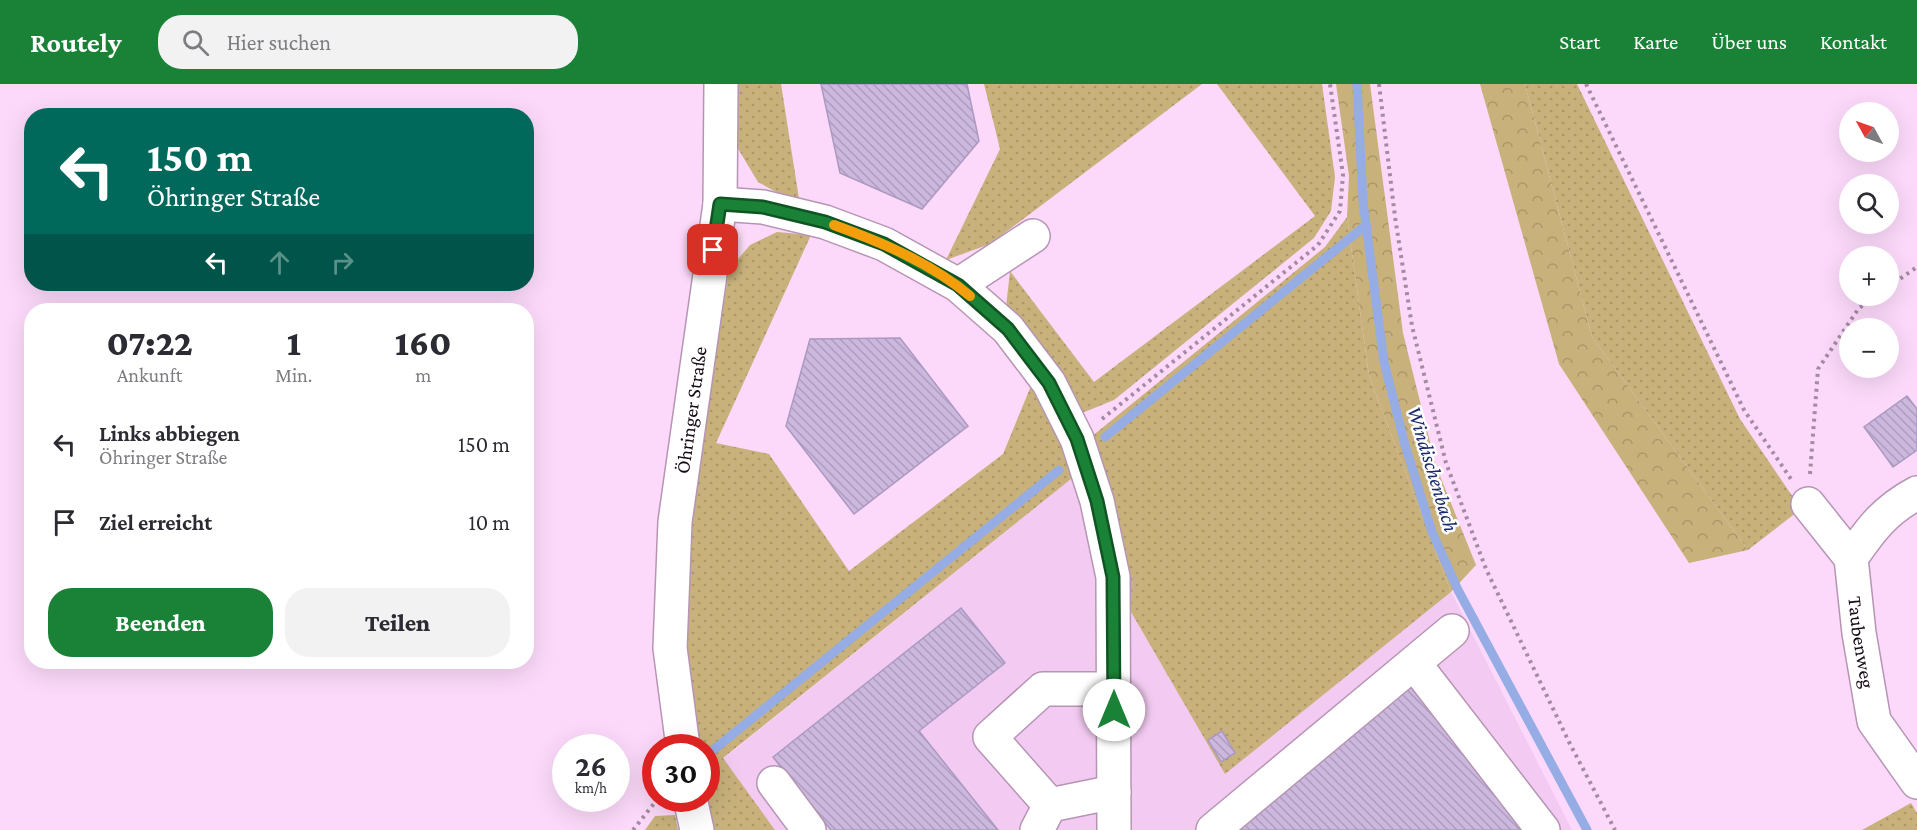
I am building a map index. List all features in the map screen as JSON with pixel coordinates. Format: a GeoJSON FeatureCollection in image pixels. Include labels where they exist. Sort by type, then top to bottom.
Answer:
{"type":"FeatureCollection","features":[{"type":"Feature","properties":{"kind":"street","name":"Öhringer Straße"},"geometry":{"type":"LineString","coordinates":[[681,734],[670,648],[675,522],[720,204],[721,84]]}},
{"type":"Feature","properties":{"kind":"street"},"geometry":{"type":"LineString","coordinates":[[720,204],[763,207],[825,222],[884,244],[958,285],[1008,329],[1049,383],[1077,439],[1097,501],[1113,577],[1114,830]]}},
{"type":"Feature","properties":{"kind":"street"},"geometry":{"type":"LineString","coordinates":[[958,285],[1033,236]]}},
{"type":"Feature","properties":{"kind":"street"},"geometry":{"type":"LineString","coordinates":[[1808,504],[1851,558],[1871,528],[1900,502],[1917,493]]}},
{"type":"Feature","properties":{"kind":"street","name":"Taubenweg"},"geometry":{"type":"LineString","coordinates":[[1851,558],[1859,633],[1874,721],[1917,782]]}},
{"type":"Feature","properties":{"kind":"street"},"geometry":{"type":"LineString","coordinates":[[1213,830],[1452,631]]}},
{"type":"Feature","properties":{"kind":"street"},"geometry":{"type":"LineString","coordinates":[[1414,663],[1543,830]]}},
{"type":"Feature","properties":{"kind":"street"},"geometry":{"type":"LineString","coordinates":[[1114,689],[1044,689],[990,737],[1043,818],[1114,792]]}},
{"type":"Feature","properties":{"kind":"street"},"geometry":{"type":"LineString","coordinates":[[774,783],[808,830]]}},
{"type":"Feature","properties":{"kind":"street"},"geometry":{"type":"LineString","coordinates":[[693,812],[697,830]]}},
{"type":"Feature","properties":{"kind":"path"},"geometry":{"type":"LineString","coordinates":[[1077,439],[1318,245],[1340,211],[1343,175],[1330,84]]}},
{"type":"Feature","properties":{"kind":"path"},"geometry":{"type":"LineString","coordinates":[[1380,84],[1395,217],[1412,326],[1446,463],[1486,569],[1569,742],[1615,830]]}},
{"type":"Feature","properties":{"kind":"path"},"geometry":{"type":"LineString","coordinates":[[1586,84],[1744,410],[1808,504]]}},
{"type":"Feature","properties":{"kind":"path"},"geometry":{"type":"LineString","coordinates":[[1899,279],[1917,267]]}},
{"type":"Feature","properties":{"kind":"path"},"geometry":{"type":"LineString","coordinates":[[1808,504],[1818,369],[1862,306]]}},
{"type":"Feature","properties":{"kind":"path"},"geometry":{"type":"LineString","coordinates":[[633,830],[646,812]]}},
{"type":"Feature","properties":{"kind":"shaded area"},"geometry":{"type":"Polygon","coordinates":[[[1101,458],[1122,534],[1131,612],[1225,773],[1451,592],[1572,830],[775,830],[723,759],[1071,479],[1101,458]]]}},
{"type":"Feature","properties":{"kind":"green space"},"geometry":{"type":"Polygon","coordinates":[[[734,84],[781,84],[800,205],[758,182],[737,147],[734,84]]]}},
{"type":"Feature","properties":{"kind":"green space"},"geometry":{"type":"Polygon","coordinates":[[[984,84],[1202,84],[990,244],[946,260],[1000,149],[984,84]]]}},
{"type":"Feature","properties":{"kind":"green space"},"geometry":{"type":"Polygon","coordinates":[[[1217,84],[1322,84],[1335,177],[1331,211],[1314,238],[1114,400],[1082,413],[1046,351],[1006,307],[1010,271],[1094,382],[1315,216],[1217,84]]]}},
{"type":"Feature","properties":{"kind":"green space"},"geometry":{"type":"Polygon","coordinates":[[[1336,84],[1370,84],[1403,333],[1436,466],[1476,565],[1451,592],[1369,376],[1347,217],[1349,176],[1336,84]]]}},
{"type":"Feature","properties":{"kind":"green space"},"geometry":{"type":"Polygon","coordinates":[[[1480,84],[1525,84],[1592,337],[1748,550],[1689,563],[1559,364],[1480,84]]]}},
{"type":"Feature","properties":{"kind":"green space"},"geometry":{"type":"Polygon","coordinates":[[[1525,84],[1577,84],[1740,419],[1801,509],[1748,550],[1592,337],[1525,84]]]}},
{"type":"Feature","properties":{"kind":"green space"},"geometry":{"type":"Polygon","coordinates":[[[1347,217],[1369,376],[1451,592],[1225,774],[1131,612],[1122,534],[1101,458],[1091,437],[1325,247],[1347,217]]]}},
{"type":"Feature","properties":{"kind":"green space"},"geometry":{"type":"Polygon","coordinates":[[[777,232],[811,235],[716,443],[769,454],[849,571],[1003,454],[1033,381],[1065,451],[1071,479],[723,758],[775,830],[710,830],[708,812],[720,812],[720,734],[692,734],[685,625],[692,501],[729,270],[750,245],[777,232]]]}},
{"type":"Feature","properties":{"kind":"green space"},"geometry":{"type":"Polygon","coordinates":[[[1911,803],[1917,813],[1917,830],[1862,830],[1911,803]]]}},
{"type":"Feature","properties":{"kind":"green space"},"geometry":{"type":"Polygon","coordinates":[[[675,815],[678,830],[645,830],[655,816],[675,815]]]}},
{"type":"Feature","properties":{"kind":"building"},"geometry":{"type":"Polygon","coordinates":[[[821,84],[967,84],[979,141],[922,209],[840,173],[821,84]]]}},
{"type":"Feature","properties":{"kind":"building"},"geometry":{"type":"Polygon","coordinates":[[[900,338],[968,426],[854,514],[786,426],[810,339],[900,338]]]}},
{"type":"Feature","properties":{"kind":"building"},"geometry":{"type":"Polygon","coordinates":[[[1907,396],[1917,409],[1917,450],[1893,467],[1864,427],[1907,396]]]}},
{"type":"Feature","properties":{"kind":"building"},"geometry":{"type":"Polygon","coordinates":[[[961,608],[1005,663],[919,731],[998,830],[831,830],[773,757],[961,608]]]}},
{"type":"Feature","properties":{"kind":"building"},"geometry":{"type":"Polygon","coordinates":[[[1411,687],[1524,830],[1231,830],[1411,687]]]}},
{"type":"Feature","properties":{"kind":"building"},"geometry":{"type":"Polygon","coordinates":[[[1222,731],[1235,753],[1221,762],[1208,740],[1222,731]]]}},
{"type":"Feature","properties":{"kind":"waterway","name":"Windischenbach"},"geometry":{"type":"LineString","coordinates":[[1357,84],[1363,202],[1384,362],[1405,445],[1432,532],[1458,590],[1587,830]]}},
{"type":"Feature","properties":{"kind":"waterway"},"geometry":{"type":"LineString","coordinates":[[1105,437],[1366,225]]}},
{"type":"Feature","properties":{"kind":"waterway"},"geometry":{"type":"LineString","coordinates":[[720,745],[1059,470]]}},
{"type":"Feature","properties":{"kind":"slow traffic"},"geometry":{"type":"LineString","coordinates":[[834,225],[884,244],[958,285],[970,296]]}},
{"type":"Feature","properties":{"kind":"route"},"geometry":{"type":"LineString","coordinates":[[713,250],[720,204],[763,207],[825,222],[884,244],[958,285],[1008,329],[1049,383],[1077,439],[1097,501],[1113,577],[1114,710]]}}]}
